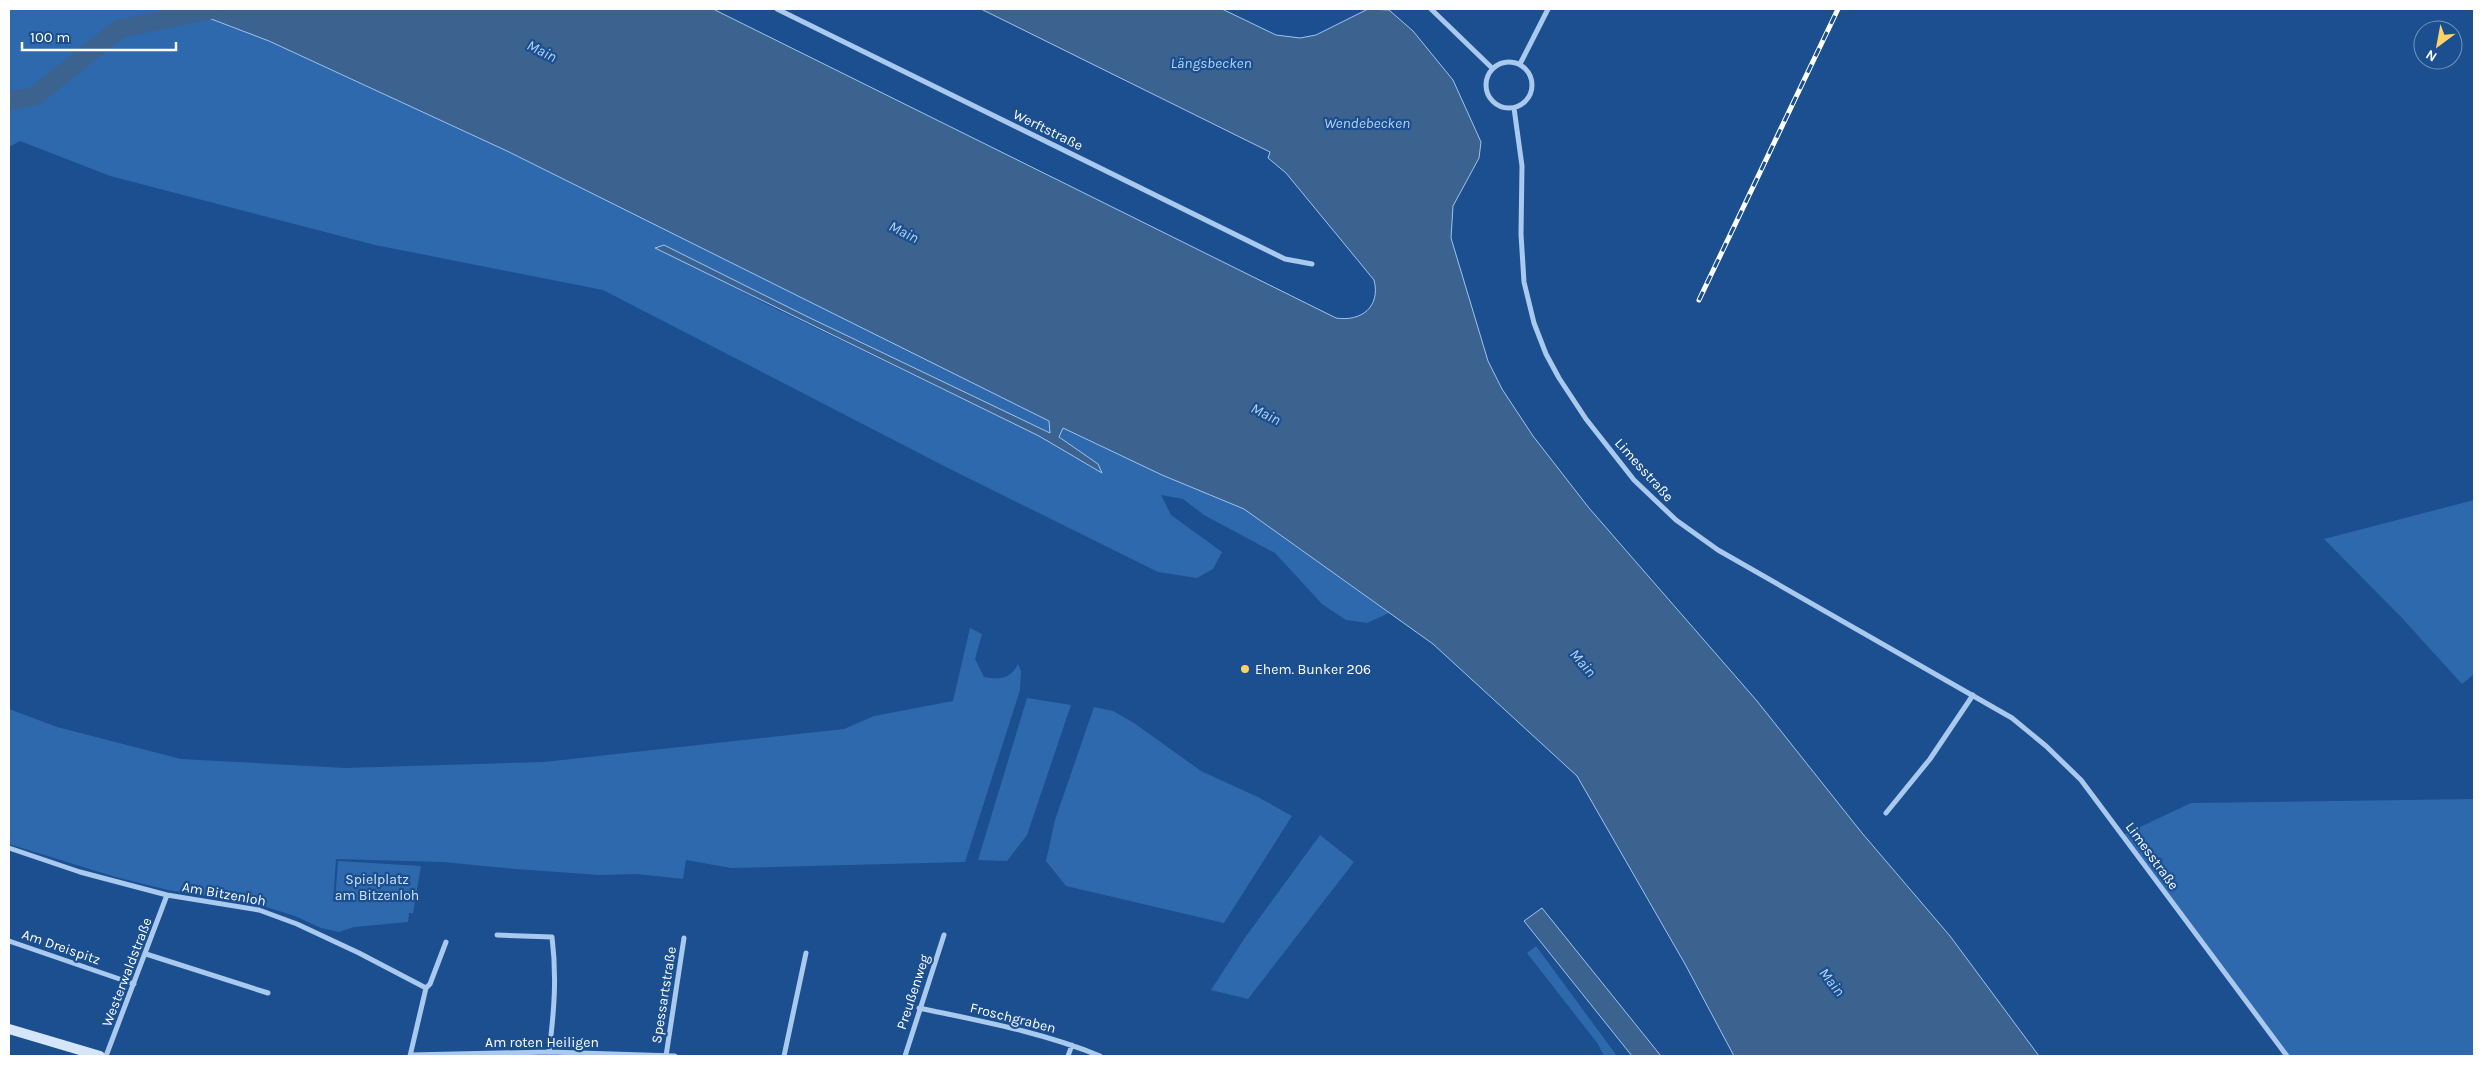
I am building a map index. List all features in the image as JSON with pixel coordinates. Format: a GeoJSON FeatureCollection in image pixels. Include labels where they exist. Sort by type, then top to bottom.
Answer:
{"type":"FeatureCollection","features":[{"type":"Feature","properties":{"kind":"street","name":"Werftstraße"},"geometry":{"type":"LineString","coordinates":[[777,9],[1285,259],[1312,264]]}},
{"type":"Feature","properties":{"kind":"street"},"geometry":{"type":"LineString","coordinates":[[1431,9],[1492,68]]}},
{"type":"Feature","properties":{"kind":"street"},"geometry":{"type":"LineString","coordinates":[[1520,64],[1548,9]]}},
{"type":"Feature","properties":{"kind":"street"},"geometry":{"type":"LineString","coordinates":[[1504,62],[1520,64],[1530,74],[1532,88],[1527,100],[1514,108],[1500,106],[1489,96],[1486,81],[1492,68],[1504,62]]}},
{"type":"Feature","properties":{"kind":"street","name":"Limesstraße"},"geometry":{"type":"LineString","coordinates":[[1514,108],[1522,166],[1521,234],[1524,282],[1534,323],[1546,354],[1559,378],[1586,419],[1634,480],[1654,502],[1686,528],[1761,575],[2012,718],[2046,746],[2081,780],[2287,1056]]}},
{"type":"Feature","properties":{"kind":"street"},"geometry":{"type":"LineString","coordinates":[[1886,813],[1930,759],[1972,695]]}},
{"type":"Feature","properties":{"kind":"street","name":"Am Bitzenloh"},"geometry":{"type":"LineString","coordinates":[[9,848],[80,872],[167,895],[259,910],[297,924],[426,988]]}},
{"type":"Feature","properties":{"kind":"street","name":"Westerwaldstraße"},"geometry":{"type":"LineString","coordinates":[[106,1056],[167,895]]}},
{"type":"Feature","properties":{"kind":"street"},"geometry":{"type":"LineString","coordinates":[[497,935],[552,937],[556,966],[556,997],[549,1052]]}},
{"type":"Feature","properties":{"kind":"street","name":"Preußenweg"},"geometry":{"type":"LineString","coordinates":[[905,1056],[944,935]]}},
{"type":"Feature","properties":{"kind":"street","name":"Spessartstraße"},"geometry":{"type":"LineString","coordinates":[[666,1056],[684,938]]}},
{"type":"Feature","properties":{"kind":"street","name":"Am Dreispitz"},"geometry":{"type":"LineString","coordinates":[[9,941],[134,984]]}},
{"type":"Feature","properties":{"kind":"street"},"geometry":{"type":"LineString","coordinates":[[410,1056],[426,988],[430,984],[446,942]]}},
{"type":"Feature","properties":{"kind":"street"},"geometry":{"type":"LineString","coordinates":[[784,1056],[806,953]]}},
{"type":"Feature","properties":{"kind":"street"},"geometry":{"type":"LineString","coordinates":[[146,954],[268,993]]}},
{"type":"Feature","properties":{"kind":"street","name":"Froschgraben"},"geometry":{"type":"LineString","coordinates":[[919,1008],[985,1022],[1072,1045],[1100,1056]]}},
{"type":"Feature","properties":{"kind":"street"},"geometry":{"type":"LineString","coordinates":[[9,1029],[94,1055]]}},
{"type":"Feature","properties":{"kind":"street"},"geometry":{"type":"LineString","coordinates":[[1068,1056],[1072,1045]]}},
{"type":"Feature","properties":{"kind":"street","name":"Am roten Heiligen"},"geometry":{"type":"LineString","coordinates":[[410,1056],[549,1052],[675,1056]]}},
{"type":"Feature","properties":{"kind":"green space"},"geometry":{"type":"Polygon","coordinates":[[[9,9],[185,9],[269,41],[507,151],[1050,421],[1050,434],[664,245],[656,247],[764,303],[1039,436],[1101,472],[1098,464],[1059,437],[1063,428],[1162,475],[1244,509],[1389,613],[1367,623],[1346,620],[1322,604],[1275,553],[1204,515],[1183,499],[1161,495],[1171,515],[1222,552],[1213,569],[1197,578],[1158,572],[946,467],[603,290],[375,245],[110,176],[20,141],[9,147],[9,9]]]}},
{"type":"Feature","properties":{"kind":"green space"},"geometry":{"type":"Polygon","coordinates":[[[2474,500],[2474,674],[2462,684],[2402,618],[2324,539],[2474,500]]]}},
{"type":"Feature","properties":{"kind":"green space","name":"Spielplatz am Bitzenloh"},"geometry":{"type":"Polygon","coordinates":[[[970,628],[982,634],[975,659],[984,677],[1004,677],[1012,673],[1018,664],[1021,671],[1020,690],[965,862],[731,868],[686,860],[683,879],[637,874],[599,875],[443,862],[336,859],[333,902],[335,902],[338,861],[421,866],[413,913],[409,913],[408,922],[354,927],[339,932],[321,928],[295,916],[253,903],[168,890],[112,876],[9,844],[9,709],[57,727],[181,759],[345,768],[544,762],[844,729],[874,716],[953,701],[970,628]]]}},
{"type":"Feature","properties":{"kind":"green space"},"geometry":{"type":"Polygon","coordinates":[[[1027,698],[1071,705],[1027,835],[1007,861],[978,860],[1027,698]]]}},
{"type":"Feature","properties":{"kind":"green space"},"geometry":{"type":"Polygon","coordinates":[[[1094,707],[1113,711],[1134,723],[1201,771],[1260,798],[1292,816],[1224,923],[1066,886],[1046,861],[1055,820],[1094,707]]]}},
{"type":"Feature","properties":{"kind":"green space"},"geometry":{"type":"Polygon","coordinates":[[[2474,799],[2474,1056],[2287,1056],[2123,835],[2191,803],[2474,799]]]}},
{"type":"Feature","properties":{"kind":"green space"},"geometry":{"type":"Polygon","coordinates":[[[1320,835],[1354,862],[1248,999],[1211,990],[1244,939],[1320,835]]]}},
{"type":"Feature","properties":{"kind":"green space"},"geometry":{"type":"Polygon","coordinates":[[[1536,946],[1617,1056],[1604,1056],[1598,1044],[1527,953],[1536,946]]]}},
{"type":"Feature","properties":{"kind":"water"},"geometry":{"type":"Polygon","coordinates":[[[185,9],[713,9],[1336,318],[1345,319],[1361,315],[1372,305],[1375,298],[1374,280],[1286,173],[1268,158],[1270,152],[981,9],[1222,9],[1276,35],[1300,38],[1316,35],[1368,9],[1389,10],[1413,31],[1453,80],[1481,142],[1479,158],[1453,206],[1451,238],[1488,361],[1502,389],[1533,436],[1589,508],[1757,701],[1862,833],[1950,936],[2039,1056],[1734,1056],[1685,964],[1577,776],[1433,644],[1244,509],[1162,475],[1063,428],[1059,437],[1098,464],[1102,473],[1039,436],[655,248],[664,245],[806,316],[1050,433],[1049,421],[507,151],[269,41],[185,9]]]}},
{"type":"Feature","properties":{"kind":"water"},"geometry":{"type":"Polygon","coordinates":[[[1542,908],[1661,1056],[1632,1056],[1524,921],[1542,908]]]}},
{"type":"Feature","properties":{"kind":"waterway"},"geometry":{"type":"LineString","coordinates":[[9,101],[35,96],[119,29],[213,9]]}},
{"type":"Feature","properties":{"kind":"railway"},"geometry":{"type":"LineString","coordinates":[[1699,300],[1838,9]]}},
{"type":"Feature","properties":{"kind":"place","name":"Ehem. Bunker 206"},"geometry":{"type":"Point","coordinates":[1245,669]}},
{"type":"Feature","properties":{"kind":"water label","name":"Main"},"geometry":{"type":"Point","coordinates":[542,51]}},
{"type":"Feature","properties":{"kind":"water label","name":"Längsbecken"},"geometry":{"type":"Point","coordinates":[1211,63]}},
{"type":"Feature","properties":{"kind":"water label","name":"Wendebecken"},"geometry":{"type":"Point","coordinates":[1367,123]}},
{"type":"Feature","properties":{"kind":"water label","name":"Main"},"geometry":{"type":"Point","coordinates":[904,232]}},
{"type":"Feature","properties":{"kind":"water label","name":"Main"},"geometry":{"type":"Point","coordinates":[1266,414]}},
{"type":"Feature","properties":{"kind":"water label","name":"Main"},"geometry":{"type":"Point","coordinates":[1583,663]}},
{"type":"Feature","properties":{"kind":"water label","name":"Main"},"geometry":{"type":"Point","coordinates":[1832,982]}}]}
